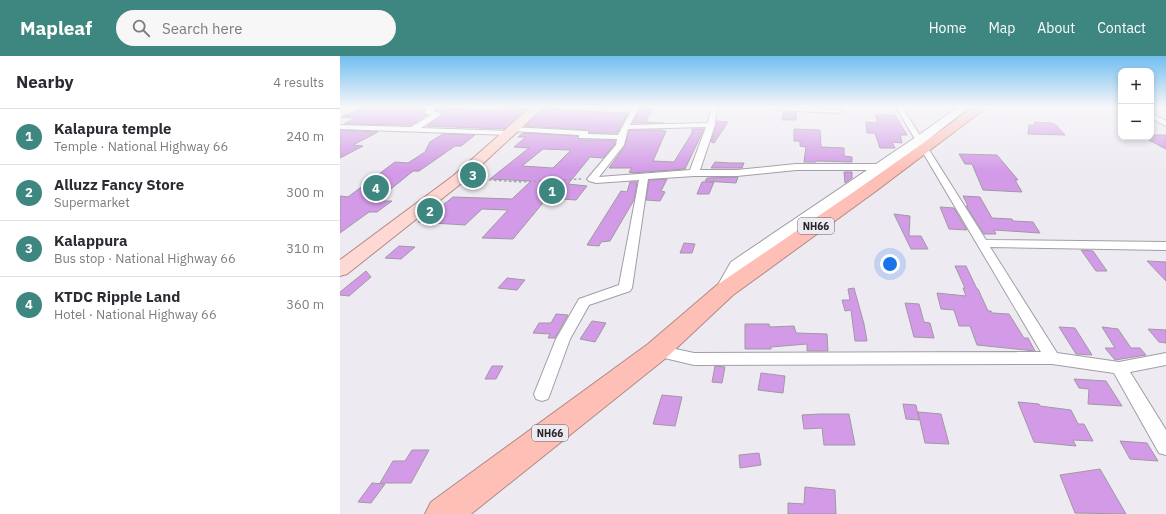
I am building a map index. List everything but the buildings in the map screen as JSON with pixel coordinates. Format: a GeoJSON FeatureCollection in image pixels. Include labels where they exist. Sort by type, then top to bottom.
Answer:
{"type":"FeatureCollection","features":[{"type":"Feature","properties":{"kind":"highway","name":"NH66"},"geometry":{"type":"LineString","coordinates":[[443,514],[657,351],[725,290],[888,167],[947,128]]}},
{"type":"Feature","properties":{"kind":"main road"},"geometry":{"type":"LineString","coordinates":[[340,270],[458,178],[514,128]]}},
{"type":"Feature","properties":{"kind":"street"},"geometry":{"type":"LineString","coordinates":[[373,128],[585,133],[582,136],[621,137]]}},
{"type":"Feature","properties":{"kind":"street"},"geometry":{"type":"LineString","coordinates":[[624,128],[620,144],[593,178],[596,180],[694,173],[743,173],[796,167],[888,167]]}},
{"type":"Feature","properties":{"kind":"street"},"geometry":{"type":"LineString","coordinates":[[694,173],[710,128]]}},
{"type":"Feature","properties":{"kind":"street"},"geometry":{"type":"LineString","coordinates":[[912,128],[1052,358]]}},
{"type":"Feature","properties":{"kind":"street"},"geometry":{"type":"LineString","coordinates":[[922,144],[940,128]]}},
{"type":"Feature","properties":{"kind":"street"},"geometry":{"type":"LineString","coordinates":[[542,394],[563,339],[584,302],[626,288],[644,176]]}},
{"type":"Feature","properties":{"kind":"street"},"geometry":{"type":"LineString","coordinates":[[983,244],[1166,246]]}},
{"type":"Feature","properties":{"kind":"street"},"geometry":{"type":"LineString","coordinates":[[657,351],[694,359],[1052,358],[1119,368],[1166,359]]}},
{"type":"Feature","properties":{"kind":"street"},"geometry":{"type":"LineString","coordinates":[[1119,368],[1166,447]]}},
{"type":"Feature","properties":{"kind":"path"},"geometry":{"type":"LineString","coordinates":[[458,178],[527,182],[593,178]]}},
{"type":"Feature","properties":{"kind":"place","name":"Kalappura"},"geometry":{"type":"Point","coordinates":[473,175]}},
{"type":"Feature","properties":{"kind":"place","name":"KTDC Ripple Land"},"geometry":{"type":"Point","coordinates":[376,188]}},
{"type":"Feature","properties":{"kind":"place","name":"Kalapura temple"},"geometry":{"type":"Point","coordinates":[552,191]}},
{"type":"Feature","properties":{"kind":"place","name":"Alluzz Fancy Store"},"geometry":{"type":"Point","coordinates":[430,211]}}]}
